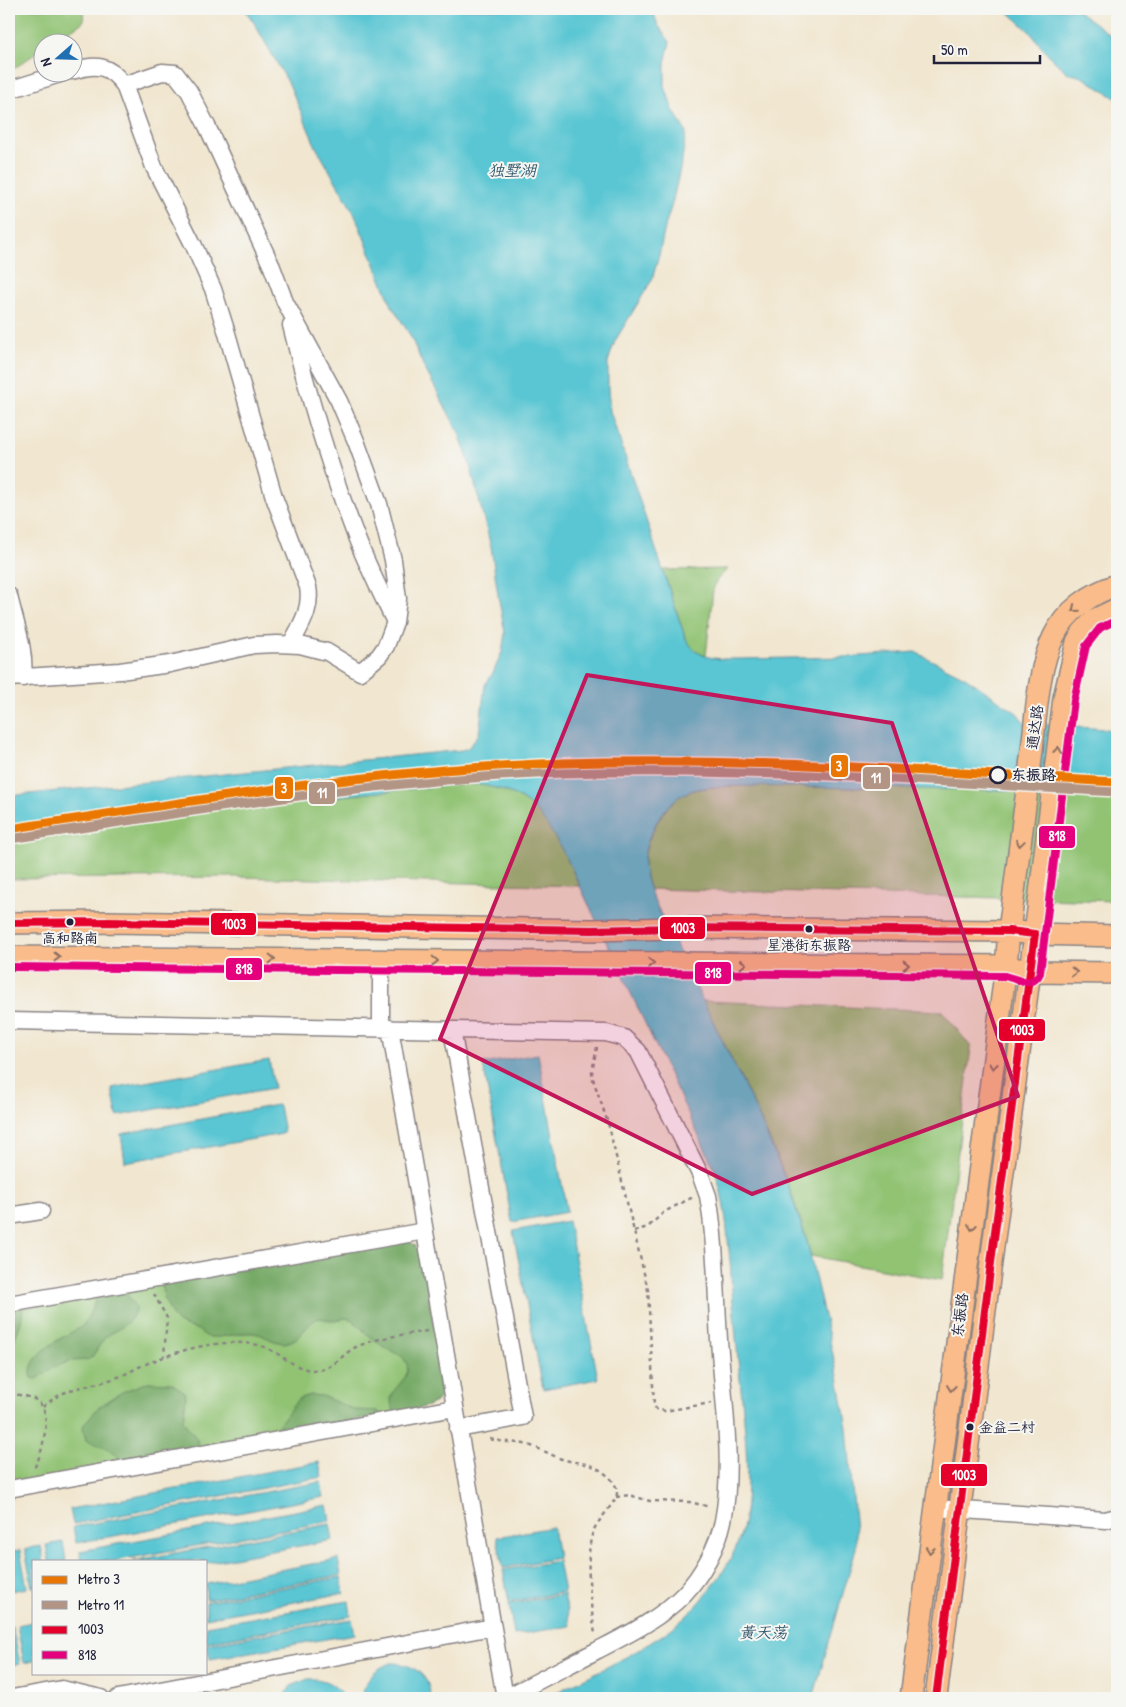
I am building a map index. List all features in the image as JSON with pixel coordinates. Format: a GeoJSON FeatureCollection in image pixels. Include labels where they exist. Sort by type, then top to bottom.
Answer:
{"type":"FeatureCollection","features":[{"type":"Feature","properties":{"kind":"main road","name":"通达路"},"geometry":{"type":"LineString","coordinates":[[1008,931],[1039,694],[1049,646],[1060,625],[1077,607],[1098,593],[1117,585]]}},
{"type":"Feature","properties":{"kind":"main road","name":"通达路"},"geometry":{"type":"LineString","coordinates":[[1035,934],[1064,698],[1077,642],[1082,632],[1094,620],[1117,609]]}},
{"type":"Feature","properties":{"kind":"main road"},"geometry":{"type":"LineString","coordinates":[[9,923],[109,922],[592,930],[677,928],[1008,931],[1035,934],[1117,936]]}},
{"type":"Feature","properties":{"kind":"main road","name":"东振路"},"geometry":{"type":"LineString","coordinates":[[911,1698],[1006,966],[1008,931]]}},
{"type":"Feature","properties":{"kind":"main road","name":"东振路"},"geometry":{"type":"LineString","coordinates":[[936,1698],[1035,934]]}},
{"type":"Feature","properties":{"kind":"main road"},"geometry":{"type":"LineString","coordinates":[[9,957],[1006,966],[1030,972],[1117,973]]}},
{"type":"Feature","properties":{"kind":"street"},"geometry":{"type":"LineString","coordinates":[[82,68],[92,66],[104,68],[115,74],[124,85],[157,174],[194,246],[213,289],[274,497],[306,579],[310,595],[307,612],[291,644]]}},
{"type":"Feature","properties":{"kind":"street"},"geometry":{"type":"LineString","coordinates":[[124,85],[162,72],[170,72],[179,77],[189,91],[220,152],[272,268],[285,302],[302,372],[324,445],[357,539],[394,622]]}},
{"type":"Feature","properties":{"kind":"street"},"geometry":{"type":"LineString","coordinates":[[9,90],[34,82]]}},
{"type":"Feature","properties":{"kind":"street"},"geometry":{"type":"LineString","coordinates":[[16,678],[120,671],[179,662],[254,646],[291,644],[326,652],[360,672],[379,656],[386,646],[394,622],[398,599],[394,560],[384,522],[350,426],[333,389],[285,302]]}},
{"type":"Feature","properties":{"kind":"street"},"geometry":{"type":"LineString","coordinates":[[9,596],[23,649],[24,665],[16,678]]}},
{"type":"Feature","properties":{"kind":"street"},"geometry":{"type":"LineString","coordinates":[[9,1021],[386,1028],[452,1030],[600,1032],[624,1038],[638,1050],[706,1190],[710,1208],[728,1458],[725,1511],[717,1541],[700,1572],[684,1594],[650,1621],[505,1698],[492,1627],[466,1428],[455,1408],[425,1231],[386,1028],[381,960]]}},
{"type":"Feature","properties":{"kind":"street"},"geometry":{"type":"LineString","coordinates":[[452,1030],[523,1417],[466,1428]]}},
{"type":"Feature","properties":{"kind":"street"},"geometry":{"type":"LineString","coordinates":[[9,1216],[41,1211]]}},
{"type":"Feature","properties":{"kind":"street"},"geometry":{"type":"LineString","coordinates":[[9,1304],[425,1231]]}},
{"type":"Feature","properties":{"kind":"street"},"geometry":{"type":"LineString","coordinates":[[15,1488],[455,1408]]}},
{"type":"Feature","properties":{"kind":"street"},"geometry":{"type":"LineString","coordinates":[[935,1508],[1105,1520],[1117,1517]]}},
{"type":"Feature","properties":{"kind":"street"},"geometry":{"type":"LineString","coordinates":[[118,1698],[492,1627]]}},
{"type":"Feature","properties":{"kind":"street"},"geometry":{"type":"LineString","coordinates":[[12,1698],[62,1689],[101,1698]]}},
{"type":"Feature","properties":{"kind":"path"},"geometry":{"type":"LineString","coordinates":[[600,1032],[592,1072],[608,1124],[648,1290],[653,1400],[656,1409],[665,1411],[724,1401]]}},
{"type":"Feature","properties":{"kind":"path"},"geometry":{"type":"LineString","coordinates":[[634,1231],[648,1227],[669,1209],[706,1190]]}},
{"type":"Feature","properties":{"kind":"path"},"geometry":{"type":"LineString","coordinates":[[146,1280],[168,1318],[164,1356]]}},
{"type":"Feature","properties":{"kind":"path"},"geometry":{"type":"LineString","coordinates":[[43,1407],[57,1396],[77,1387],[116,1378],[164,1356],[210,1345],[253,1344],[277,1352],[298,1366],[316,1370],[329,1367],[351,1350],[368,1343],[441,1328]]}},
{"type":"Feature","properties":{"kind":"path"},"geometry":{"type":"LineString","coordinates":[[9,1394],[24,1395],[31,1398],[43,1407],[46,1416],[42,1449],[35,1467],[15,1488]]}},
{"type":"Feature","properties":{"kind":"path"},"geometry":{"type":"LineString","coordinates":[[466,1428],[499,1442],[524,1444],[548,1451],[564,1460],[590,1465],[610,1478],[617,1491],[616,1497],[600,1517],[590,1544],[590,1596],[598,1650]]}},
{"type":"Feature","properties":{"kind":"path"},"geometry":{"type":"LineString","coordinates":[[616,1497],[628,1495],[650,1501],[690,1502],[725,1511]]}},
{"type":"Feature","properties":{"kind":"highlighted area"},"geometry":{"type":"Polygon","coordinates":[[[587,675],[892,723],[1018,1096],[752,1194],[440,1039],[587,675]]]}},
{"type":"Feature","properties":{"kind":"green space"},"geometry":{"type":"Polygon","coordinates":[[[9,9],[84,9],[83,22],[68,32],[32,32],[32,56],[9,72],[9,9]]]}},
{"type":"Feature","properties":{"kind":"green space"},"geometry":{"type":"Polygon","coordinates":[[[728,569],[717,580],[713,590],[706,656],[693,649],[685,637],[663,570],[728,569]]]}},
{"type":"Feature","properties":{"kind":"green space"},"geometry":{"type":"Polygon","coordinates":[[[468,783],[492,787],[512,794],[528,804],[540,815],[561,846],[580,886],[236,877],[9,879],[9,829],[468,783]]]}},
{"type":"Feature","properties":{"kind":"green space"},"geometry":{"type":"Polygon","coordinates":[[[710,787],[1117,792],[1117,901],[649,889],[644,870],[647,844],[656,824],[668,806],[689,791],[710,787]]]}},
{"type":"Feature","properties":{"kind":"green space"},"geometry":{"type":"Polygon","coordinates":[[[703,1001],[942,1011],[971,1047],[942,1280],[811,1256],[790,1190],[777,1158],[749,1095],[703,1001]]]}},
{"type":"Feature","properties":{"kind":"green space"},"geometry":{"type":"Polygon","coordinates":[[[402,1240],[412,1243],[421,1252],[445,1389],[436,1401],[417,1409],[395,1412],[391,1404],[392,1396],[405,1378],[408,1368],[406,1362],[400,1355],[385,1348],[351,1319],[345,1318],[335,1321],[318,1318],[293,1340],[284,1343],[253,1333],[209,1337],[176,1321],[167,1305],[161,1283],[402,1240]]]}},
{"type":"Feature","properties":{"kind":"green space"},"geometry":{"type":"Polygon","coordinates":[[[412,1243],[416,1246],[441,1396],[436,1402],[428,1406],[9,1485],[9,1310],[412,1243]]]}},
{"type":"Feature","properties":{"kind":"green space"},"geometry":{"type":"Polygon","coordinates":[[[121,1291],[126,1293],[136,1308],[132,1318],[119,1329],[105,1337],[92,1357],[87,1360],[70,1361],[55,1367],[37,1379],[32,1378],[31,1371],[36,1358],[55,1342],[84,1324],[97,1295],[121,1291]]]}},
{"type":"Feature","properties":{"kind":"green space"},"geometry":{"type":"Polygon","coordinates":[[[23,1307],[19,1328],[15,1339],[9,1347],[9,1310],[23,1307]]]}},
{"type":"Feature","properties":{"kind":"green space"},"geometry":{"type":"Polygon","coordinates":[[[148,1382],[171,1383],[185,1392],[183,1421],[197,1439],[199,1449],[122,1464],[116,1454],[107,1448],[86,1440],[83,1429],[84,1424],[99,1407],[122,1392],[148,1382]]]}},
{"type":"Feature","properties":{"kind":"green space"},"geometry":{"type":"Polygon","coordinates":[[[311,1395],[322,1396],[355,1410],[378,1411],[381,1415],[270,1436],[300,1398],[311,1395]]]}},
{"type":"Feature","properties":{"kind":"water"},"geometry":{"type":"Polygon","coordinates":[[[244,9],[652,9],[658,25],[670,42],[665,63],[665,86],[672,108],[686,132],[672,204],[652,280],[615,341],[608,362],[608,389],[610,411],[685,637],[690,645],[707,657],[722,659],[847,657],[915,652],[965,677],[1017,713],[1025,723],[1117,730],[1117,792],[710,787],[690,791],[676,799],[662,814],[647,844],[644,866],[652,896],[758,1114],[788,1186],[807,1242],[838,1376],[847,1428],[856,1548],[813,1698],[545,1698],[610,1666],[657,1639],[681,1621],[711,1589],[727,1565],[739,1540],[744,1519],[747,1471],[728,1237],[718,1180],[567,859],[540,815],[519,797],[488,786],[468,783],[9,829],[9,796],[462,750],[468,748],[479,734],[485,685],[494,671],[502,652],[505,633],[491,547],[470,465],[459,433],[423,365],[410,335],[392,306],[354,213],[316,147],[289,84],[253,21],[244,9]]]}},
{"type":"Feature","properties":{"kind":"water"},"geometry":{"type":"Polygon","coordinates":[[[1005,9],[1076,9],[1117,40],[1117,99],[1082,77],[1068,73],[1051,58],[1029,31],[1005,9]]]}},
{"type":"Feature","properties":{"kind":"water"},"geometry":{"type":"Polygon","coordinates":[[[538,1054],[567,1212],[512,1222],[483,1064],[538,1054]]]}},
{"type":"Feature","properties":{"kind":"water"},"geometry":{"type":"Polygon","coordinates":[[[269,1060],[274,1088],[117,1116],[112,1088],[269,1060]]]}},
{"type":"Feature","properties":{"kind":"water"},"geometry":{"type":"Polygon","coordinates":[[[279,1106],[284,1132],[282,1134],[125,1162],[121,1134],[279,1106]]]}},
{"type":"Feature","properties":{"kind":"water"},"geometry":{"type":"Polygon","coordinates":[[[568,1221],[598,1379],[543,1389],[513,1231],[568,1221]]]}},
{"type":"Feature","properties":{"kind":"water"},"geometry":{"type":"Polygon","coordinates":[[[319,1462],[322,1477],[73,1524],[70,1509],[319,1462]]]}},
{"type":"Feature","properties":{"kind":"water"},"geometry":{"type":"Polygon","coordinates":[[[321,1482],[324,1497],[76,1543],[73,1527],[321,1482]]]}},
{"type":"Feature","properties":{"kind":"water"},"geometry":{"type":"Polygon","coordinates":[[[327,1505],[330,1521],[119,1560],[82,1560],[80,1551],[327,1505]]]}},
{"type":"Feature","properties":{"kind":"water"},"geometry":{"type":"Polygon","coordinates":[[[330,1524],[333,1540],[208,1563],[208,1560],[138,1560],[330,1524]]]}},
{"type":"Feature","properties":{"kind":"water"},"geometry":{"type":"Polygon","coordinates":[[[553,1527],[558,1558],[503,1568],[497,1537],[553,1527]]]}},
{"type":"Feature","properties":{"kind":"water"},"geometry":{"type":"Polygon","coordinates":[[[63,1542],[66,1560],[49,1560],[46,1545],[63,1542]]]}},
{"type":"Feature","properties":{"kind":"water"},"geometry":{"type":"Polygon","coordinates":[[[41,1546],[44,1560],[32,1560],[32,1587],[25,1549],[41,1546]]]}},
{"type":"Feature","properties":{"kind":"water"},"geometry":{"type":"Polygon","coordinates":[[[20,1550],[27,1588],[11,1591],[9,1552],[20,1550]]]}},
{"type":"Feature","properties":{"kind":"water"},"geometry":{"type":"Polygon","coordinates":[[[338,1559],[341,1575],[208,1600],[208,1584],[338,1559]]]}},
{"type":"Feature","properties":{"kind":"water"},"geometry":{"type":"Polygon","coordinates":[[[558,1561],[564,1592],[509,1602],[503,1570],[558,1561]]]}},
{"type":"Feature","properties":{"kind":"water"},"geometry":{"type":"Polygon","coordinates":[[[341,1577],[344,1593],[208,1618],[208,1602],[341,1577]]]}},
{"type":"Feature","properties":{"kind":"water"},"geometry":{"type":"Polygon","coordinates":[[[564,1594],[570,1626],[514,1635],[509,1604],[564,1594]]]}},
{"type":"Feature","properties":{"kind":"water"},"geometry":{"type":"Polygon","coordinates":[[[349,1601],[351,1616],[208,1642],[208,1626],[349,1601]]]}},
{"type":"Feature","properties":{"kind":"water"},"geometry":{"type":"Polygon","coordinates":[[[352,1619],[355,1634],[210,1659],[208,1644],[352,1619]]]}},
{"type":"Feature","properties":{"kind":"water"},"geometry":{"type":"Polygon","coordinates":[[[32,1622],[32,1661],[24,1663],[17,1625],[32,1622]]]}},
{"type":"Feature","properties":{"kind":"water"},"geometry":{"type":"Polygon","coordinates":[[[9,1626],[12,1626],[20,1664],[9,1666],[9,1626]]]}},
{"type":"Feature","properties":{"kind":"water"},"geometry":{"type":"Polygon","coordinates":[[[391,1663],[406,1665],[419,1672],[427,1683],[430,1698],[363,1698],[365,1686],[371,1676],[379,1668],[391,1663]]]}},
{"type":"Feature","properties":{"kind":"water"},"geometry":{"type":"Polygon","coordinates":[[[308,1679],[329,1683],[344,1698],[282,1698],[291,1686],[308,1679]]]}},
{"type":"Feature","properties":{"kind":"metro line","name":"3"},"geometry":{"type":"LineString","coordinates":[[9,829],[216,797],[355,779],[494,766],[564,763],[702,762],[771,764],[1117,782]]}},
{"type":"Feature","properties":{"kind":"metro line","name":"11"},"geometry":{"type":"LineString","coordinates":[[10,839],[217,807],[355,789],[494,776],[564,773],[702,772],[840,776],[1116,792]]}},
{"type":"Feature","properties":{"kind":"transit line","name":"818"},"geometry":{"type":"LineString","coordinates":[[9,967],[1005,976],[1024,981],[1034,980],[1040,973],[1074,700],[1086,646],[1100,628],[1117,620]]}},
{"type":"Feature","properties":{"kind":"transit line","name":"1003"},"geometry":{"type":"LineString","coordinates":[[9,923],[109,922],[592,930],[677,928],[1009,931],[1035,934],[936,1698]]}},
{"type":"Feature","properties":{"kind":"place","name":"东振路"},"geometry":{"type":"Point","coordinates":[998,775]}},
{"type":"Feature","properties":{"kind":"place","name":"高和路南"},"geometry":{"type":"Point","coordinates":[70,922]}},
{"type":"Feature","properties":{"kind":"place","name":"星港街东振路"},"geometry":{"type":"Point","coordinates":[809,929]}},
{"type":"Feature","properties":{"kind":"place","name":"金益二村"},"geometry":{"type":"Point","coordinates":[970,1427]}},
{"type":"Feature","properties":{"kind":"water label","name":"独墅湖"},"geometry":{"type":"Point","coordinates":[512,170]}},
{"type":"Feature","properties":{"kind":"water label","name":"黄天荡"},"geometry":{"type":"Point","coordinates":[763,1632]}}]}
